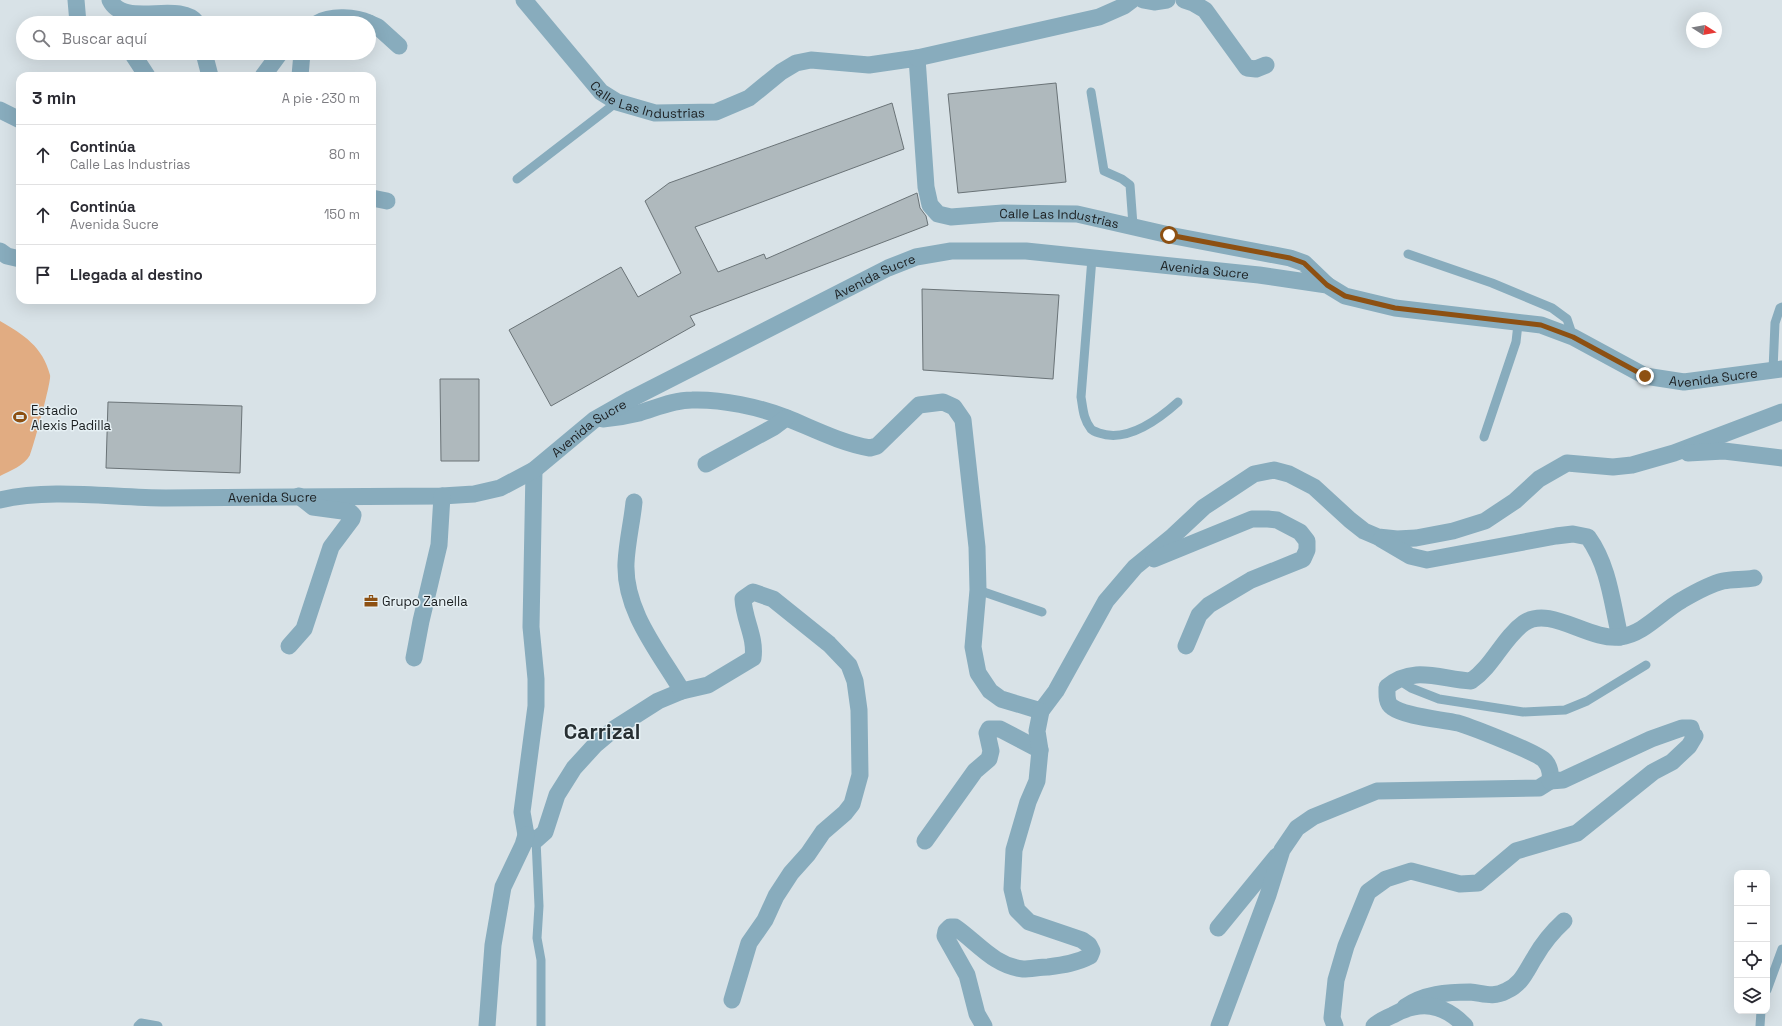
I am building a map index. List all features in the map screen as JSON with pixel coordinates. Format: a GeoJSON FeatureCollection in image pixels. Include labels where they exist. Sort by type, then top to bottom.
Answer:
{"type":"FeatureCollection","features":[{"type":"Feature","properties":{"kind":"street"},"geometry":{"type":"LineString","coordinates":[[76,0],[77,16]]}},
{"type":"Feature","properties":{"kind":"street"},"geometry":{"type":"LineString","coordinates":[[110,0],[112,4],[121,9],[140,10],[180,7],[194,16]]}},
{"type":"Feature","properties":{"kind":"street","name":"Calle Las Industrias"},"geometry":{"type":"LineString","coordinates":[[524,0],[601,92],[617,102],[655,113],[716,112],[750,98],[781,72],[796,63],[811,60],[869,65],[917,58],[1099,17],[1124,6],[1132,0]]}},
{"type":"Feature","properties":{"kind":"street"},"geometry":{"type":"LineString","coordinates":[[1143,0],[1154,2],[1167,0]]}},
{"type":"Feature","properties":{"kind":"street"},"geometry":{"type":"LineString","coordinates":[[1184,0],[1205,10],[1247,68],[1256,69],[1266,65]]}},
{"type":"Feature","properties":{"kind":"street"},"geometry":{"type":"LineString","coordinates":[[376,26],[399,46]]}},
{"type":"Feature","properties":{"kind":"street","name":"Calle Las Industrias"},"geometry":{"type":"LineString","coordinates":[[917,58],[926,187],[930,205],[938,214],[951,216],[1003,213],[1077,214],[1133,225],[1169,235],[1290,258],[1304,263],[1327,285]]}},
{"type":"Feature","properties":{"kind":"street"},"geometry":{"type":"LineString","coordinates":[[136,60],[144,72]]}},
{"type":"Feature","properties":{"kind":"street"},"geometry":{"type":"LineString","coordinates":[[206,60],[209,72]]}},
{"type":"Feature","properties":{"kind":"street"},"geometry":{"type":"LineString","coordinates":[[266,72],[275,60]]}},
{"type":"Feature","properties":{"kind":"street"},"geometry":{"type":"LineString","coordinates":[[300,72],[301,60]]}},
{"type":"Feature","properties":{"kind":"street"},"geometry":{"type":"LineString","coordinates":[[0,110],[16,118]]}},
{"type":"Feature","properties":{"kind":"street"},"geometry":{"type":"LineString","coordinates":[[0,251],[7,256],[16,258]]}},
{"type":"Feature","properties":{"kind":"street","name":"Avenida Sucre"},"geometry":{"type":"LineString","coordinates":[[0,500],[32,495],[166,498],[299,495],[442,496],[474,494],[500,488],[534,470],[594,420],[631,399],[736,344],[888,268],[916,257],[951,251],[1026,251],[1260,275],[1327,285],[1345,296],[1395,308],[1518,324],[1541,325],[1573,337],[1645,376],[1684,382],[1777,370]]}},
{"type":"Feature","properties":{"kind":"street"},"geometry":{"type":"LineString","coordinates":[[594,420],[615,418],[638,413],[669,403],[692,400],[747,406],[786,418],[824,435],[870,448],[876,446],[919,405],[944,402],[954,407],[963,420],[977,547],[978,590],[972,647],[978,673],[990,691],[1001,699],[1041,711]]}},
{"type":"Feature","properties":{"kind":"street"},"geometry":{"type":"LineString","coordinates":[[1378,537],[1397,539],[1416,538],[1453,531],[1485,520],[1515,501],[1539,479],[1567,463],[1613,468],[1632,465],[1674,453],[1782,412]]}},
{"type":"Feature","properties":{"kind":"street"},"geometry":{"type":"LineString","coordinates":[[706,464],[774,427],[786,418]]}},
{"type":"Feature","properties":{"kind":"street"},"geometry":{"type":"LineString","coordinates":[[1674,453],[1724,451],[1782,458]]}},
{"type":"Feature","properties":{"kind":"street"},"geometry":{"type":"LineString","coordinates":[[531,837],[522,812],[536,706],[536,672],[531,627],[534,470]]}},
{"type":"Feature","properties":{"kind":"street"},"geometry":{"type":"LineString","coordinates":[[984,1026],[977,1014],[967,975],[945,936],[946,931],[950,927],[955,927],[978,947],[998,960],[1024,969],[1059,966],[1078,962],[1090,956],[1092,951],[1089,945],[1082,940],[1029,922],[1017,910],[1012,889],[1014,850],[1028,802],[1037,781],[1040,750],[1037,731],[1041,711],[1056,691],[1106,601],[1135,567],[1174,536],[1204,507],[1254,474],[1274,470],[1289,474],[1314,487],[1364,531],[1378,537],[1410,556],[1427,560],[1556,536],[1573,534],[1588,537],[1597,550],[1603,563],[1620,637]]}},
{"type":"Feature","properties":{"kind":"street"},"geometry":{"type":"LineString","coordinates":[[288,646],[304,629],[331,547],[352,519],[350,512],[313,507],[299,495]]}},
{"type":"Feature","properties":{"kind":"street"},"geometry":{"type":"LineString","coordinates":[[414,658],[439,545],[442,496]]}},
{"type":"Feature","properties":{"kind":"street"},"geometry":{"type":"LineString","coordinates":[[634,502],[626,564],[628,585],[633,605],[640,624],[682,691]]}},
{"type":"Feature","properties":{"kind":"street"},"geometry":{"type":"LineString","coordinates":[[1135,567],[1252,519],[1277,520],[1300,532],[1307,541],[1308,550],[1303,559],[1251,580],[1209,605],[1199,615],[1186,646]]}},
{"type":"Feature","properties":{"kind":"street"},"geometry":{"type":"LineString","coordinates":[[1550,781],[1550,769],[1545,760],[1522,748],[1458,724],[1400,712],[1391,706],[1387,698],[1387,687],[1397,679],[1409,675],[1425,674],[1471,681],[1479,675],[1502,646],[1525,622],[1539,617],[1560,621],[1590,634],[1620,637],[1631,634],[1652,622],[1666,609],[1701,590],[1723,581],[1754,578]]}},
{"type":"Feature","properties":{"kind":"street"},"geometry":{"type":"LineString","coordinates":[[487,1026],[493,945],[502,893],[523,845],[531,837],[545,832],[557,795],[574,768],[595,745],[614,729],[658,701],[682,691],[708,685],[753,658],[754,649],[750,627],[744,611],[743,599],[753,592],[773,599],[829,644],[849,665],[855,682],[860,710],[860,775],[852,804],[845,813],[823,832],[808,854],[791,872],[776,896],[765,920],[749,943],[732,1000]]}},
{"type":"Feature","properties":{"kind":"street"},"geometry":{"type":"LineString","coordinates":[[1218,928],[1282,850],[1297,828],[1313,818],[1360,797],[1377,791],[1539,788],[1550,781],[1563,780],[1651,739],[1682,728],[1691,728],[1693,735],[1695,736],[1689,746],[1672,762],[1653,772],[1577,833],[1516,851],[1478,883],[1460,884],[1411,871],[1386,879],[1368,892],[1346,946],[1336,980],[1332,1018],[1335,1026]]}},
{"type":"Feature","properties":{"kind":"street"},"geometry":{"type":"LineString","coordinates":[[925,841],[974,771],[990,759],[991,751],[987,733],[989,729],[1000,729],[1040,750]]}},
{"type":"Feature","properties":{"kind":"street"},"geometry":{"type":"LineString","coordinates":[[1219,1026],[1268,895],[1282,850]]}},
{"type":"Feature","properties":{"kind":"street"},"geometry":{"type":"LineString","coordinates":[[1374,1026],[1415,1001],[1434,995],[1471,992],[1489,996],[1506,992],[1518,984],[1527,974],[1534,958],[1547,938],[1564,921]]}},
{"type":"Feature","properties":{"kind":"street"},"geometry":{"type":"LineString","coordinates":[[1405,1008],[1420,1004],[1448,1011],[1465,1026]]}},
{"type":"Feature","properties":{"kind":"lane"},"geometry":{"type":"LineString","coordinates":[[1091,92],[1104,171],[1122,179],[1130,185],[1133,225]]}},
{"type":"Feature","properties":{"kind":"lane"},"geometry":{"type":"LineString","coordinates":[[517,179],[617,102]]}},
{"type":"Feature","properties":{"kind":"lane"},"geometry":{"type":"LineString","coordinates":[[1408,254],[1492,283],[1552,308],[1567,319],[1573,337]]}},
{"type":"Feature","properties":{"kind":"lane"},"geometry":{"type":"LineString","coordinates":[[1092,258],[1081,397],[1085,419],[1092,430],[1109,437],[1130,433],[1163,415],[1178,402]]}},
{"type":"Feature","properties":{"kind":"lane"},"geometry":{"type":"LineString","coordinates":[[1777,370],[1775,323],[1780,308],[1782,307]]}},
{"type":"Feature","properties":{"kind":"lane"},"geometry":{"type":"LineString","coordinates":[[1484,436],[1516,342],[1518,324]]}},
{"type":"Feature","properties":{"kind":"lane"},"geometry":{"type":"LineString","coordinates":[[978,590],[1042,612]]}},
{"type":"Feature","properties":{"kind":"lane"},"geometry":{"type":"LineString","coordinates":[[1397,679],[1411,688],[1439,699],[1524,712],[1565,710],[1587,701],[1646,665]]}},
{"type":"Feature","properties":{"kind":"lane"},"geometry":{"type":"LineString","coordinates":[[531,837],[539,906],[537,938],[540,960],[541,1026]]}},
{"type":"Feature","properties":{"kind":"lane"},"geometry":{"type":"LineString","coordinates":[[1770,982],[1782,949]]}},
{"type":"Feature","properties":{"kind":"lane"},"geometry":{"type":"LineString","coordinates":[[1760,1026],[1761,1014]]}},
{"type":"Feature","properties":{"kind":"lane"},"geometry":{"type":"LineString","coordinates":[[138,1026],[141,1023],[158,1026]]}},
{"type":"Feature","properties":{"kind":"shaded area","name":"Estadio Alexis Padilla"},"geometry":{"type":"Polygon","coordinates":[[[0,321],[24,336],[37,349],[47,365],[50,380],[38,428],[28,459],[13,470],[0,476],[0,321]]]}},
{"type":"Feature","properties":{"kind":"building"},"geometry":{"type":"Polygon","coordinates":[[[1056,83],[1066,182],[958,193],[948,94],[1056,83]]]}},
{"type":"Feature","properties":{"kind":"building"},"geometry":{"type":"Polygon","coordinates":[[[892,103],[904,149],[695,227],[718,272],[764,254],[766,259],[917,193],[920,208],[926,216],[928,225],[690,316],[695,325],[551,406],[509,330],[621,267],[638,297],[681,273],[645,201],[669,183],[892,103]]]}},
{"type":"Feature","properties":{"kind":"building"},"geometry":{"type":"Polygon","coordinates":[[[922,289],[1059,295],[1053,379],[923,370],[922,289]]]}},
{"type":"Feature","properties":{"kind":"building"},"geometry":{"type":"Polygon","coordinates":[[[440,379],[479,379],[479,461],[441,461],[440,379]]]}},
{"type":"Feature","properties":{"kind":"building"},"geometry":{"type":"Polygon","coordinates":[[[108,402],[242,406],[240,473],[106,468],[108,402]]]}},
{"type":"Feature","properties":{"kind":"place","name":"Estadio Alexis Padilla"},"geometry":{"type":"Point","coordinates":[20,417]}},
{"type":"Feature","properties":{"kind":"place","name":"Grupo Zanella"},"geometry":{"type":"Point","coordinates":[371,601]}},
{"type":"Feature","properties":{"kind":"district","name":"Carrizal"},"geometry":{"type":"Point","coordinates":[602,731]}},
{"type":"Feature","properties":{"kind":"route"},"geometry":{"type":"LineString","coordinates":[[1169,235],[1256,250],[1290,258],[1304,263],[1327,285],[1345,296],[1395,308],[1518,324],[1541,325],[1573,337],[1609,358],[1645,376]]}}]}
